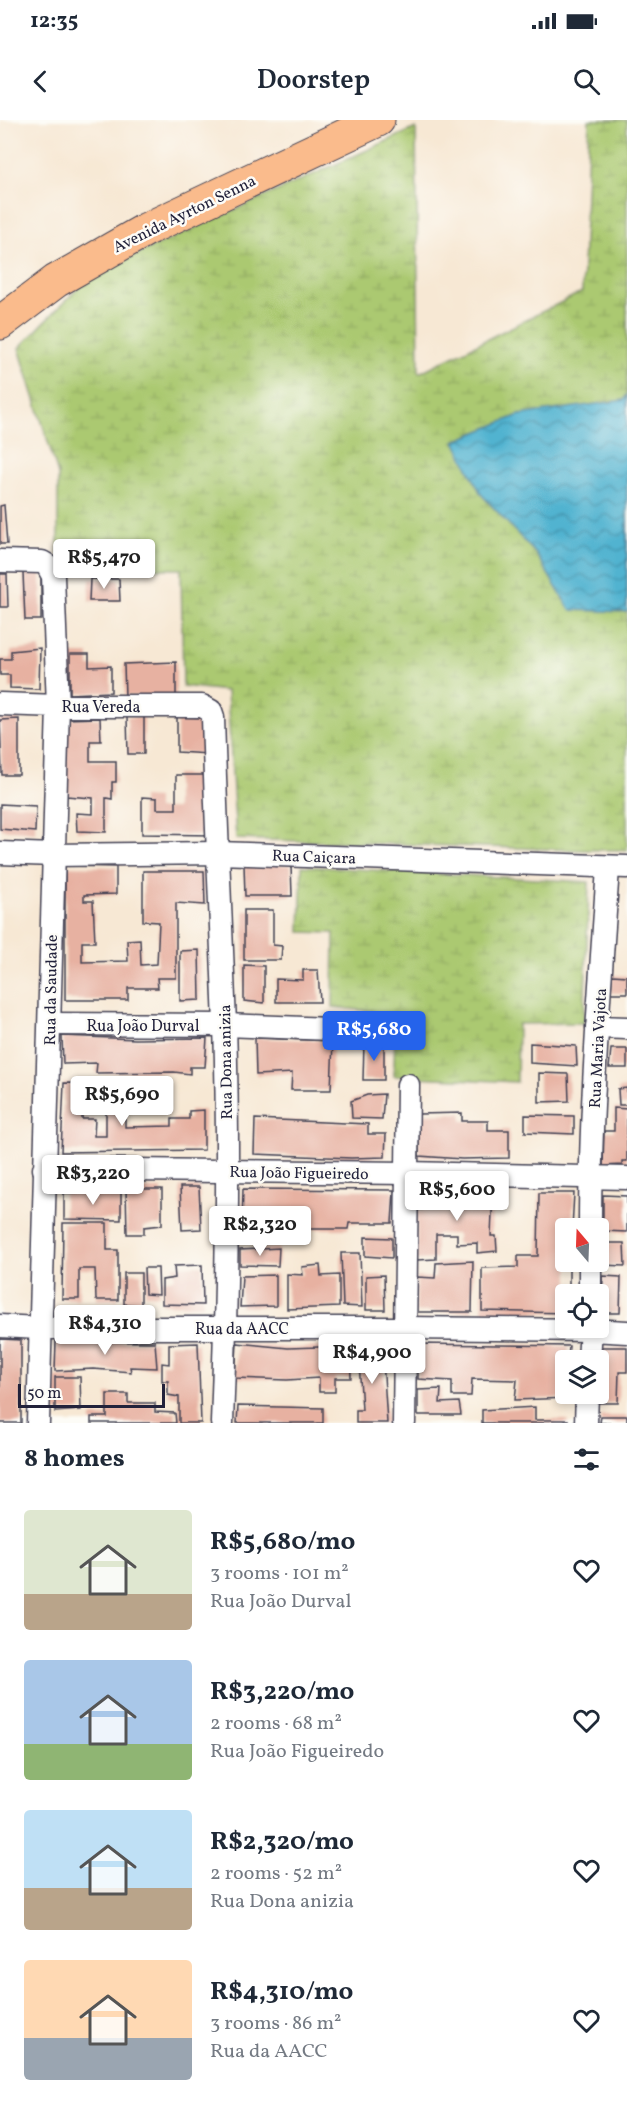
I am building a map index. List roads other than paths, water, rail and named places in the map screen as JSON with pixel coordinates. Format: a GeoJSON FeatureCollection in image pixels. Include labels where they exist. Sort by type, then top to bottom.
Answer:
{"type":"FeatureCollection","features":[{"type":"Feature","properties":{"kind":"main road","name":"Avenida Ayrton Senna"},"geometry":{"type":"LineString","coordinates":[[0,323],[56,281],[126,240],[378,120]]}},
{"type":"Feature","properties":{"kind":"street","name":"Rua da Saudade"},"geometry":{"type":"LineString","coordinates":[[0,561],[42,562],[47,565],[53,576],[58,706],[38,1423]]}},
{"type":"Feature","properties":{"kind":"street","name":"Rua Vereda"},"geometry":{"type":"LineString","coordinates":[[0,704],[202,706]]}},
{"type":"Feature","properties":{"kind":"street","name":"Rua Dona anizia"},"geometry":{"type":"LineString","coordinates":[[202,706],[211,711],[213,717],[225,1025],[227,1171],[222,1423]]}},
{"type":"Feature","properties":{"kind":"street","name":"Rua Caiçara"},"geometry":{"type":"LineString","coordinates":[[0,853],[53,855],[218,853],[618,868]]}},
{"type":"Feature","properties":{"kind":"street","name":"Rua Maria Vajota"},"geometry":{"type":"LineString","coordinates":[[590,1218],[597,1027],[618,868]]}},
{"type":"Feature","properties":{"kind":"street","name":"Rua João Durval"},"geometry":{"type":"LineString","coordinates":[[50,1024],[225,1025],[381,1031]]}},
{"type":"Feature","properties":{"kind":"street"},"geometry":{"type":"LineString","coordinates":[[597,1027],[627,1028]]}},
{"type":"Feature","properties":{"kind":"street"},"geometry":{"type":"LineString","coordinates":[[404,1423],[408,1085]]}},
{"type":"Feature","properties":{"kind":"street","name":"Rua João Figueiredo"},"geometry":{"type":"LineString","coordinates":[[44,1169],[627,1178]]}},
{"type":"Feature","properties":{"kind":"street","name":"Rua da AACC"},"geometry":{"type":"LineString","coordinates":[[0,1326],[225,1329],[555,1329]]}},
{"type":"Feature","properties":{"kind":"street","name":"Rua da AACC"},"geometry":{"type":"LineString","coordinates":[[609,1330],[627,1332]]}},
{"type":"Feature","properties":{"kind":"street"},"geometry":{"type":"LineString","coordinates":[[586,1423],[587,1404]]}},
{"type":"Feature","properties":{"kind":"water"},"geometry":{"type":"Polygon","coordinates":[[[627,394],[627,612],[570,610],[536,554],[481,494],[455,441],[519,415],[624,400],[627,394]]]}}]}
